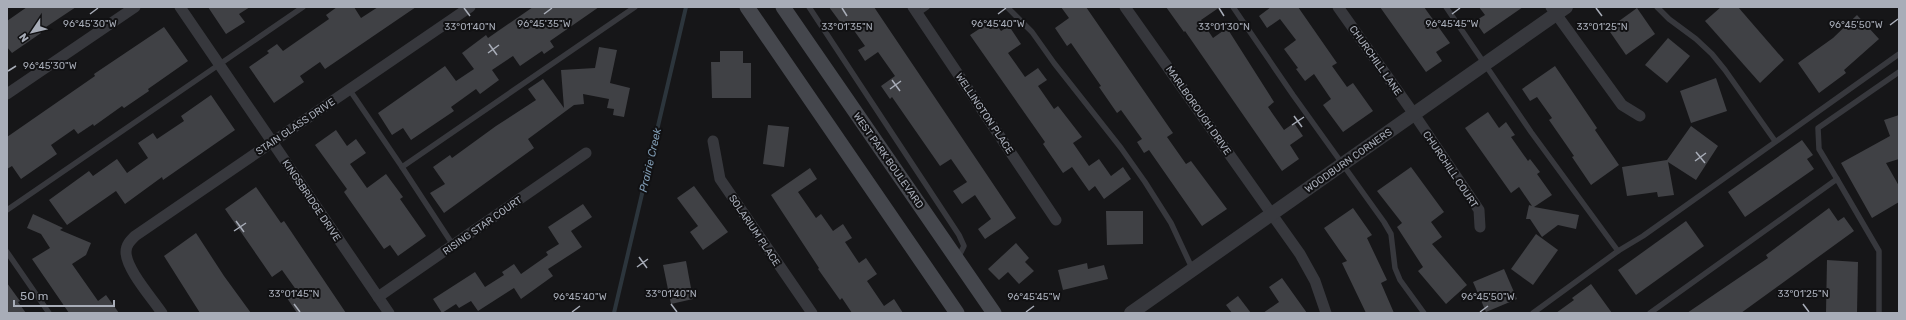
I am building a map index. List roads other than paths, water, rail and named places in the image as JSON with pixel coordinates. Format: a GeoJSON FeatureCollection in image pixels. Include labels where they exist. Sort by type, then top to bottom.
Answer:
{"type":"FeatureCollection","features":[{"type":"Feature","properties":{"kind":"main road","name":"WEST PARK BOULEVARD"},"geometry":{"type":"LineString","coordinates":[[783,7],[994,313]]}},
{"type":"Feature","properties":{"kind":"main road"},"geometry":{"type":"LineString","coordinates":[[750,8],[956,313]]}},
{"type":"Feature","properties":{"kind":"street"},"geometry":{"type":"LineString","coordinates":[[7,94],[135,7]]}},
{"type":"Feature","properties":{"kind":"street","name":"KINGSBRIDGE DRIVE"},"geometry":{"type":"LineString","coordinates":[[180,7],[389,313]]}},
{"type":"Feature","properties":{"kind":"street","name":"STAIN GLASS DRIVE"},"geometry":{"type":"LineString","coordinates":[[162,313],[128,260],[126,251],[128,242],[272,141],[470,7]]}},
{"type":"Feature","properties":{"kind":"street","name":"MARLBOROUGH DRIVE"},"geometry":{"type":"LineString","coordinates":[[1126,7],[1300,254],[1315,281],[1326,313]]}},
{"type":"Feature","properties":{"kind":"street","name":"CHURCHILL LANE"},"geometry":{"type":"LineString","coordinates":[[1338,7],[1414,114]]}},
{"type":"Feature","properties":{"kind":"street"},"geometry":{"type":"LineString","coordinates":[[1558,9],[1622,105],[1640,116]]}},
{"type":"Feature","properties":{"kind":"street","name":"WOODBURN CORNERS"},"geometry":{"type":"LineString","coordinates":[[1131,313],[1484,65],[1558,9]]}},
{"type":"Feature","properties":{"kind":"street","name":"WELLINGTON PLACE"},"geometry":{"type":"LineString","coordinates":[[915,10],[1056,220]]}},
{"type":"Feature","properties":{"kind":"street","name":"CHURCHILL COURT"},"geometry":{"type":"LineString","coordinates":[[1414,114],[1479,210],[1480,228]]}},
{"type":"Feature","properties":{"kind":"street","name":"SOLARIUM PLACE"},"geometry":{"type":"LineString","coordinates":[[713,141],[720,179],[812,313]]}},
{"type":"Feature","properties":{"kind":"street","name":"RISING STAR COURT"},"geometry":{"type":"LineString","coordinates":[[378,297],[586,153]]}},
{"type":"Feature","properties":{"kind":"lane"},"geometry":{"type":"LineString","coordinates":[[7,210],[303,7]]}},
{"type":"Feature","properties":{"kind":"lane"},"geometry":{"type":"LineString","coordinates":[[402,167],[635,7]]}},
{"type":"Feature","properties":{"kind":"lane"},"geometry":{"type":"LineString","coordinates":[[809,7],[959,235],[964,246],[957,260]]}},
{"type":"Feature","properties":{"kind":"lane"},"geometry":{"type":"LineString","coordinates":[[915,10],[927,7]]}},
{"type":"Feature","properties":{"kind":"lane"},"geometry":{"type":"LineString","coordinates":[[1007,7],[1032,32],[1054,64],[1129,159],[1171,223],[1193,270]]}},
{"type":"Feature","properties":{"kind":"lane"},"geometry":{"type":"LineString","coordinates":[[1233,7],[1391,234],[1395,268],[1400,280],[1424,313]]}},
{"type":"Feature","properties":{"kind":"lane"},"geometry":{"type":"LineString","coordinates":[[1446,7],[1484,65],[1618,251]]}},
{"type":"Feature","properties":{"kind":"lane"},"geometry":{"type":"LineString","coordinates":[[1657,7],[1669,20],[1712,54],[1775,141]]}},
{"type":"Feature","properties":{"kind":"lane"},"geometry":{"type":"LineString","coordinates":[[1532,313],[1899,54]]}},
{"type":"Feature","properties":{"kind":"lane"},"geometry":{"type":"LineString","coordinates":[[1879,313],[1879,251],[1819,149],[1818,128],[1899,72]]}},
{"type":"Feature","properties":{"kind":"lane"},"geometry":{"type":"LineString","coordinates":[[349,89],[453,245]]}},
{"type":"Feature","properties":{"kind":"lane"},"geometry":{"type":"LineString","coordinates":[[1654,312],[1837,179]]}},
{"type":"Feature","properties":{"kind":"lane"},"geometry":{"type":"LineString","coordinates":[[7,252],[49,313]]}},
{"type":"Feature","properties":{"kind":"waterway","name":"Prairie Creek"},"geometry":{"type":"LineString","coordinates":[[614,313],[686,7]]}}]}
